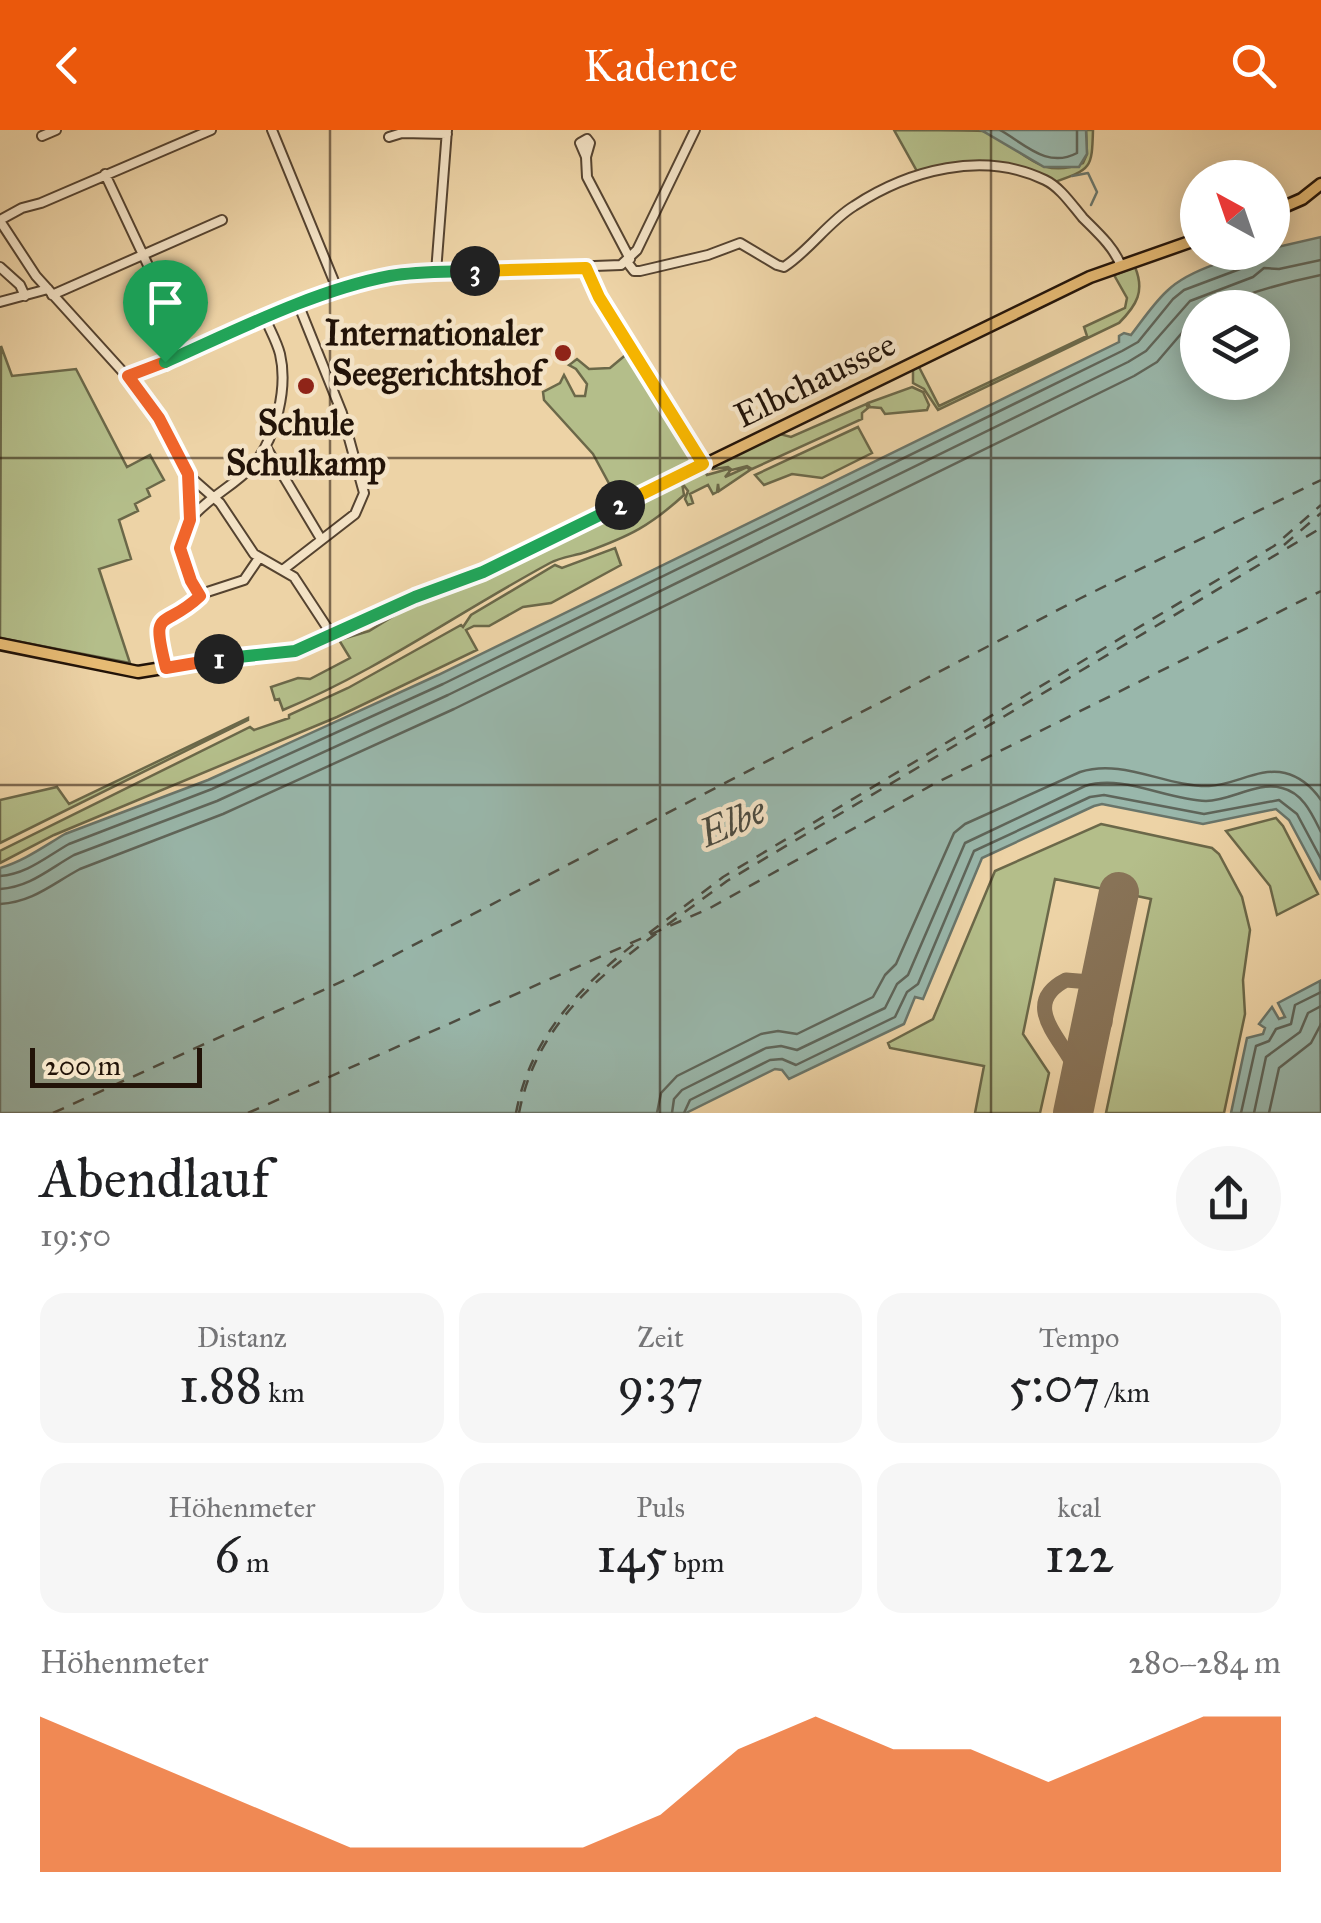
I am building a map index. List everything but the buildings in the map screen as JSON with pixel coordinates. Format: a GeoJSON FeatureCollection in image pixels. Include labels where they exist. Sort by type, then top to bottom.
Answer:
{"type":"FeatureCollection","features":[{"type":"Feature","properties":{"kind":"main road"},"geometry":{"type":"LineString","coordinates":[[1290,204],[1321,184]]}},
{"type":"Feature","properties":{"kind":"main road","name":"Elbchaussee"},"geometry":{"type":"LineString","coordinates":[[0,644],[138,672],[224,658],[289,653],[415,597],[483,572],[1090,276],[1180,245]]}},
{"type":"Feature","properties":{"kind":"street"},"geometry":{"type":"LineString","coordinates":[[42,136],[56,130]]}},
{"type":"Feature","properties":{"kind":"street"},"geometry":{"type":"LineString","coordinates":[[212,130],[0,221],[50,292],[128,376],[159,418],[188,474],[215,498],[259,558],[284,569],[297,581],[332,634]]}},
{"type":"Feature","properties":{"kind":"street"},"geometry":{"type":"LineString","coordinates":[[272,130],[338,292]]}},
{"type":"Feature","properties":{"kind":"street"},"geometry":{"type":"LineString","coordinates":[[128,376],[266,318],[390,276],[614,267],[628,261],[696,130]]}},
{"type":"Feature","properties":{"kind":"street"},"geometry":{"type":"LineString","coordinates":[[389,137],[447,132],[436,272]]}},
{"type":"Feature","properties":{"kind":"street"},"geometry":{"type":"LineString","coordinates":[[586,157],[586,176],[628,261],[638,271],[708,255],[740,243],[777,266],[784,266],[850,208],[923,176],[965,164],[1012,168],[1052,184],[1098,232],[1121,266]]}},
{"type":"Feature","properties":{"kind":"street"},"geometry":{"type":"LineString","coordinates":[[105,174],[162,295],[158,315],[165,362]]}},
{"type":"Feature","properties":{"kind":"street"},"geometry":{"type":"LineString","coordinates":[[0,302],[50,292],[222,220]]}},
{"type":"Feature","properties":{"kind":"street"},"geometry":{"type":"LineString","coordinates":[[0,267],[20,285],[25,296]]}},
{"type":"Feature","properties":{"kind":"street"},"geometry":{"type":"LineString","coordinates":[[586,268],[599,297],[703,464]]}},
{"type":"Feature","properties":{"kind":"street"},"geometry":{"type":"LineString","coordinates":[[284,569],[358,509],[364,484],[338,400],[299,306]]}},
{"type":"Feature","properties":{"kind":"street"},"geometry":{"type":"LineString","coordinates":[[190,520],[253,466],[266,446],[279,401],[281,365],[266,318]]}},
{"type":"Feature","properties":{"kind":"street"},"geometry":{"type":"LineString","coordinates":[[266,446],[321,538]]}},
{"type":"Feature","properties":{"kind":"street"},"geometry":{"type":"LineString","coordinates":[[188,474],[190,520],[180,548],[200,596]]}},
{"type":"Feature","properties":{"kind":"street"},"geometry":{"type":"LineString","coordinates":[[166,668],[157,633],[159,623],[200,596],[244,580],[259,558]]}},
{"type":"Feature","properties":{"kind":"green space"},"geometry":{"type":"Polygon","coordinates":[[[894,130],[983,131],[1041,165],[1067,168],[1083,163],[1087,154],[1086,130],[1093,130],[1092,153],[1083,170],[1055,182],[988,162],[918,173],[894,130]]]}},
{"type":"Feature","properties":{"kind":"green space"},"geometry":{"type":"Polygon","coordinates":[[[1135,267],[1138,297],[1119,323],[938,410],[924,389],[913,383],[913,369],[919,367],[939,406],[1087,336],[1084,327],[1125,308],[1127,298],[1114,275],[1135,267]]]}},
{"type":"Feature","properties":{"kind":"green space"},"geometry":{"type":"Polygon","coordinates":[[[1,346],[12,376],[76,369],[127,467],[150,455],[164,480],[147,489],[150,496],[135,504],[138,511],[119,520],[131,559],[99,569],[130,663],[0,638],[1,346]]]}},
{"type":"Feature","properties":{"kind":"green space"},"geometry":{"type":"Polygon","coordinates":[[[628,353],[695,460],[690,466],[618,500],[593,454],[544,400],[543,392],[560,383],[564,375],[575,396],[585,396],[587,384],[569,365],[577,359],[589,369],[610,368],[628,353]]]}},
{"type":"Feature","properties":{"kind":"green space"},"geometry":{"type":"Polygon","coordinates":[[[912,387],[923,392],[929,405],[927,410],[885,414],[868,403],[912,387]]]}},
{"type":"Feature","properties":{"kind":"green space"},"geometry":{"type":"Polygon","coordinates":[[[866,404],[862,419],[752,469],[713,469],[712,466],[780,434],[791,437],[866,404]]]}},
{"type":"Feature","properties":{"kind":"green space"},"geometry":{"type":"Polygon","coordinates":[[[858,427],[872,453],[822,478],[792,474],[764,485],[755,475],[858,427]]]}},
{"type":"Feature","properties":{"kind":"green space"},"geometry":{"type":"Polygon","coordinates":[[[747,467],[750,470],[719,491],[718,484],[713,494],[708,485],[690,494],[693,503],[688,505],[688,491],[682,483],[684,495],[639,529],[550,563],[318,694],[283,710],[279,699],[275,700],[271,687],[298,678],[310,679],[350,658],[339,640],[369,631],[418,601],[492,575],[704,469],[707,475],[728,469],[725,477],[747,467]]]}},
{"type":"Feature","properties":{"kind":"green space"},"geometry":{"type":"Polygon","coordinates":[[[615,548],[621,565],[551,603],[523,607],[489,626],[466,630],[477,650],[337,717],[54,835],[0,863],[0,851],[250,727],[254,730],[289,718],[463,627],[471,615],[555,565],[562,568],[615,548]]]}},
{"type":"Feature","properties":{"kind":"green space"},"geometry":{"type":"Polygon","coordinates":[[[248,718],[0,843],[0,800],[57,787],[69,804],[248,718]]]}},
{"type":"Feature","properties":{"kind":"green space"},"geometry":{"type":"Polygon","coordinates":[[[1276,818],[1318,894],[1277,915],[1270,886],[1226,831],[1276,818]]]}},
{"type":"Feature","properties":{"kind":"green space"},"geometry":{"type":"Polygon","coordinates":[[[1101,824],[1212,848],[1242,897],[1250,930],[1243,980],[1245,1014],[1224,1113],[1106,1113],[1151,899],[1055,879],[1023,1034],[1049,1073],[1040,1113],[975,1113],[984,1066],[890,1048],[888,1043],[933,1019],[995,871],[1101,824]]]}},
{"type":"Feature","properties":{"kind":"water"},"geometry":{"type":"Polygon","coordinates":[[[981,130],[1086,130],[1087,154],[1079,167],[1044,167],[981,130]]]}},
{"type":"Feature","properties":{"kind":"water","name":"Elbe"},"geometry":{"type":"Polygon","coordinates":[[[1321,237],[1321,880],[1289,820],[1276,809],[1203,824],[1102,804],[1094,806],[982,858],[923,999],[915,997],[904,1024],[789,1079],[782,1070],[775,1069],[686,1113],[0,1113],[0,868],[65,834],[208,780],[438,675],[1119,342],[1119,336],[1131,335],[1162,296],[1200,270],[1290,270],[1290,244],[1321,237]]]}},
{"type":"Feature","properties":{"kind":"water"},"geometry":{"type":"Polygon","coordinates":[[[1320,981],[1321,1113],[1231,1113],[1247,1038],[1263,1034],[1265,1028],[1259,1024],[1272,1007],[1279,1019],[1285,1017],[1278,1003],[1320,981]]]}},
{"type":"Feature","properties":{"kind":"waterway"},"geometry":{"type":"LineString","coordinates":[[1072,176],[1088,173],[1097,192],[1091,205]]}},
{"type":"Feature","properties":{"kind":"ferry route"},"geometry":{"type":"LineString","coordinates":[[53,1113],[354,976],[1079,599],[1321,480]]}},
{"type":"Feature","properties":{"kind":"ferry route"},"geometry":{"type":"LineString","coordinates":[[649,933],[723,877],[1274,546],[1321,505]]}},
{"type":"Feature","properties":{"kind":"ferry route"},"geometry":{"type":"LineString","coordinates":[[1284,545],[1321,513]]}},
{"type":"Feature","properties":{"kind":"ferry route"},"geometry":{"type":"LineString","coordinates":[[667,925],[727,881],[1321,528]]}},
{"type":"Feature","properties":{"kind":"ferry route"},"geometry":{"type":"LineString","coordinates":[[248,1113],[710,908],[934,784],[1321,591]]}},
{"type":"Feature","properties":{"kind":"ferry route"},"geometry":{"type":"LineString","coordinates":[[519,1113],[527,1083],[552,1032],[610,970],[657,933]]}},
{"type":"Feature","properties":{"kind":"ferry route"},"geometry":{"type":"LineString","coordinates":[[516,1113],[523,1086],[545,1037],[596,976],[638,941]]}},
{"type":"Feature","properties":{"kind":"taxiway"},"geometry":{"type":"LineString","coordinates":[[1078,1092],[1075,1068],[1045,1011],[1052,989],[1066,980],[1090,982],[1106,1003],[1105,1023],[1086,1051]]}},
{"type":"Feature","properties":{"kind":"runway"},"geometry":{"type":"LineString","coordinates":[[1073,1113],[1119,892]]}},
{"type":"Feature","properties":{"kind":"place","name":"Internationaler Seegerichtshof"},"geometry":{"type":"Point","coordinates":[563,353]}},
{"type":"Feature","properties":{"kind":"place","name":"Schule Schulkamp"},"geometry":{"type":"Point","coordinates":[306,386]}},
{"type":"Feature","properties":{"kind":"route"},"geometry":{"type":"LineString","coordinates":[[586,268],[599,297],[703,464],[483,572],[415,597],[295,651],[166,668],[157,633],[159,623],[200,596],[180,548],[190,520],[188,474],[159,418],[128,376],[165,362],[276,313],[381,278],[436,272],[586,268]]}}]}
